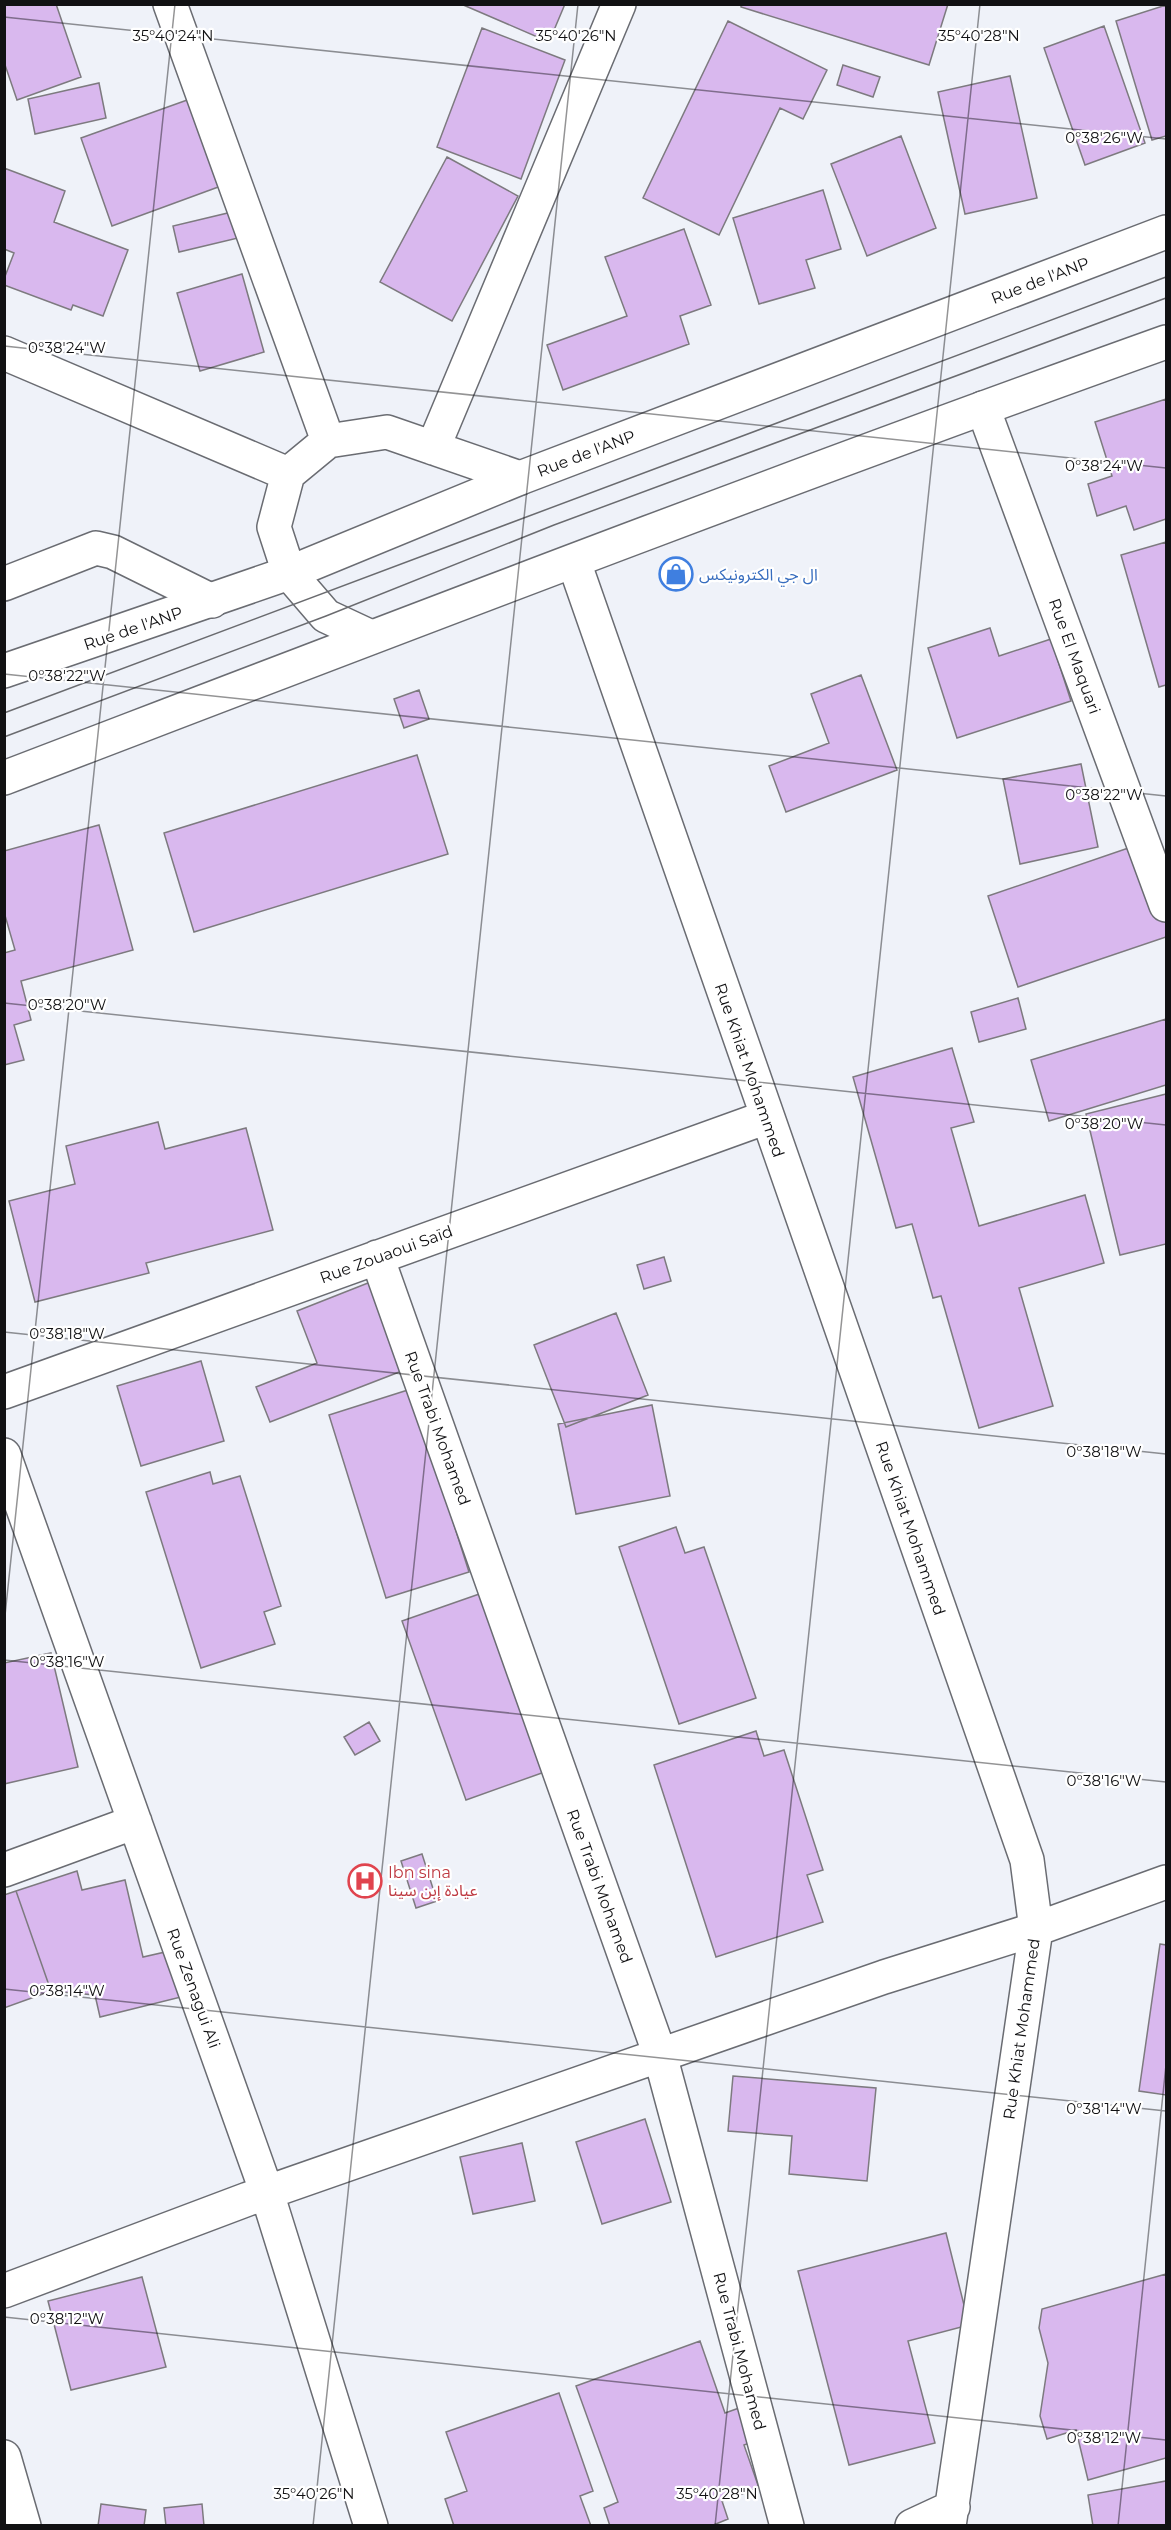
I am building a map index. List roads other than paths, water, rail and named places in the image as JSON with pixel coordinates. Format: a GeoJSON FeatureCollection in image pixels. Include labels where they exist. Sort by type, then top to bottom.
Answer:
{"type":"FeatureCollection","features":[{"type":"Feature","properties":{"kind":"street"},"geometry":{"type":"LineString","coordinates":[[170,4],[328,441]]}},
{"type":"Feature","properties":{"kind":"street"},"geometry":{"type":"LineString","coordinates":[[433,448],[619,4]]}},
{"type":"Feature","properties":{"kind":"street","name":"Rue de l'ANP"},"geometry":{"type":"LineString","coordinates":[[4,671],[289,573],[520,478],[1167,232]]}},
{"type":"Feature","properties":{"kind":"street"},"geometry":{"type":"LineString","coordinates":[[4,778],[370,637],[983,408],[1167,342]]}},
{"type":"Feature","properties":{"kind":"street"},"geometry":{"type":"LineString","coordinates":[[4,353],[288,474]]}},
{"type":"Feature","properties":{"kind":"street","name":"Rue El Maquari"},"geometry":{"type":"LineString","coordinates":[[983,408],[1163,885]]}},
{"type":"Feature","properties":{"kind":"street"},"geometry":{"type":"LineString","coordinates":[[370,637],[326,616],[289,573],[274,527],[288,474],[328,441],[387,432],[520,478]]}},
{"type":"Feature","properties":{"kind":"street"},"geometry":{"type":"LineString","coordinates":[[4,584],[96,548],[113,552],[212,601]]}},
{"type":"Feature","properties":{"kind":"street","name":"Rue Khiat Mohammed"},"geometry":{"type":"LineString","coordinates":[[574,562],[1027,1860],[1036,1929],[951,2516]]}},
{"type":"Feature","properties":{"kind":"street","name":"Rue Zouaoui Saïd"},"geometry":{"type":"LineString","coordinates":[[4,1392],[767,1117]]}},
{"type":"Feature","properties":{"kind":"street","name":"Rue Trabi Mohamed"},"geometry":{"type":"LineString","coordinates":[[377,1257],[660,2055],[787,2526]]}},
{"type":"Feature","properties":{"kind":"street","name":"Rue Zenagui Ali"},"geometry":{"type":"LineString","coordinates":[[4,1455],[267,2193],[371,2526]]}},
{"type":"Feature","properties":{"kind":"street"},"geometry":{"type":"LineString","coordinates":[[4,1870],[135,1822]]}},
{"type":"Feature","properties":{"kind":"street"},"geometry":{"type":"LineString","coordinates":[[4,2291],[267,2193],[884,1977],[1036,1929],[1167,1882]]}},
{"type":"Feature","properties":{"kind":"street"},"geometry":{"type":"LineString","coordinates":[[4,2457],[24,2526]]}},
{"type":"Feature","properties":{"kind":"street"},"geometry":{"type":"LineString","coordinates":[[912,2526],[951,2516]]}},
{"type":"Feature","properties":{"kind":"tram line"},"geometry":{"type":"LineString","coordinates":[[4,713],[1166,277]]}},
{"type":"Feature","properties":{"kind":"tram line"},"geometry":{"type":"LineString","coordinates":[[4,737],[326,616],[554,525],[1166,298]]}},
{"type":"Feature","properties":{"kind":"place","name":"ال جي الكترونيكس"},"geometry":{"type":"Point","coordinates":[676,574]}},
{"type":"Feature","properties":{"kind":"place","name":"Ibn sina عيادة إبن سينا"},"geometry":{"type":"Point","coordinates":[365,1881]}}]}
